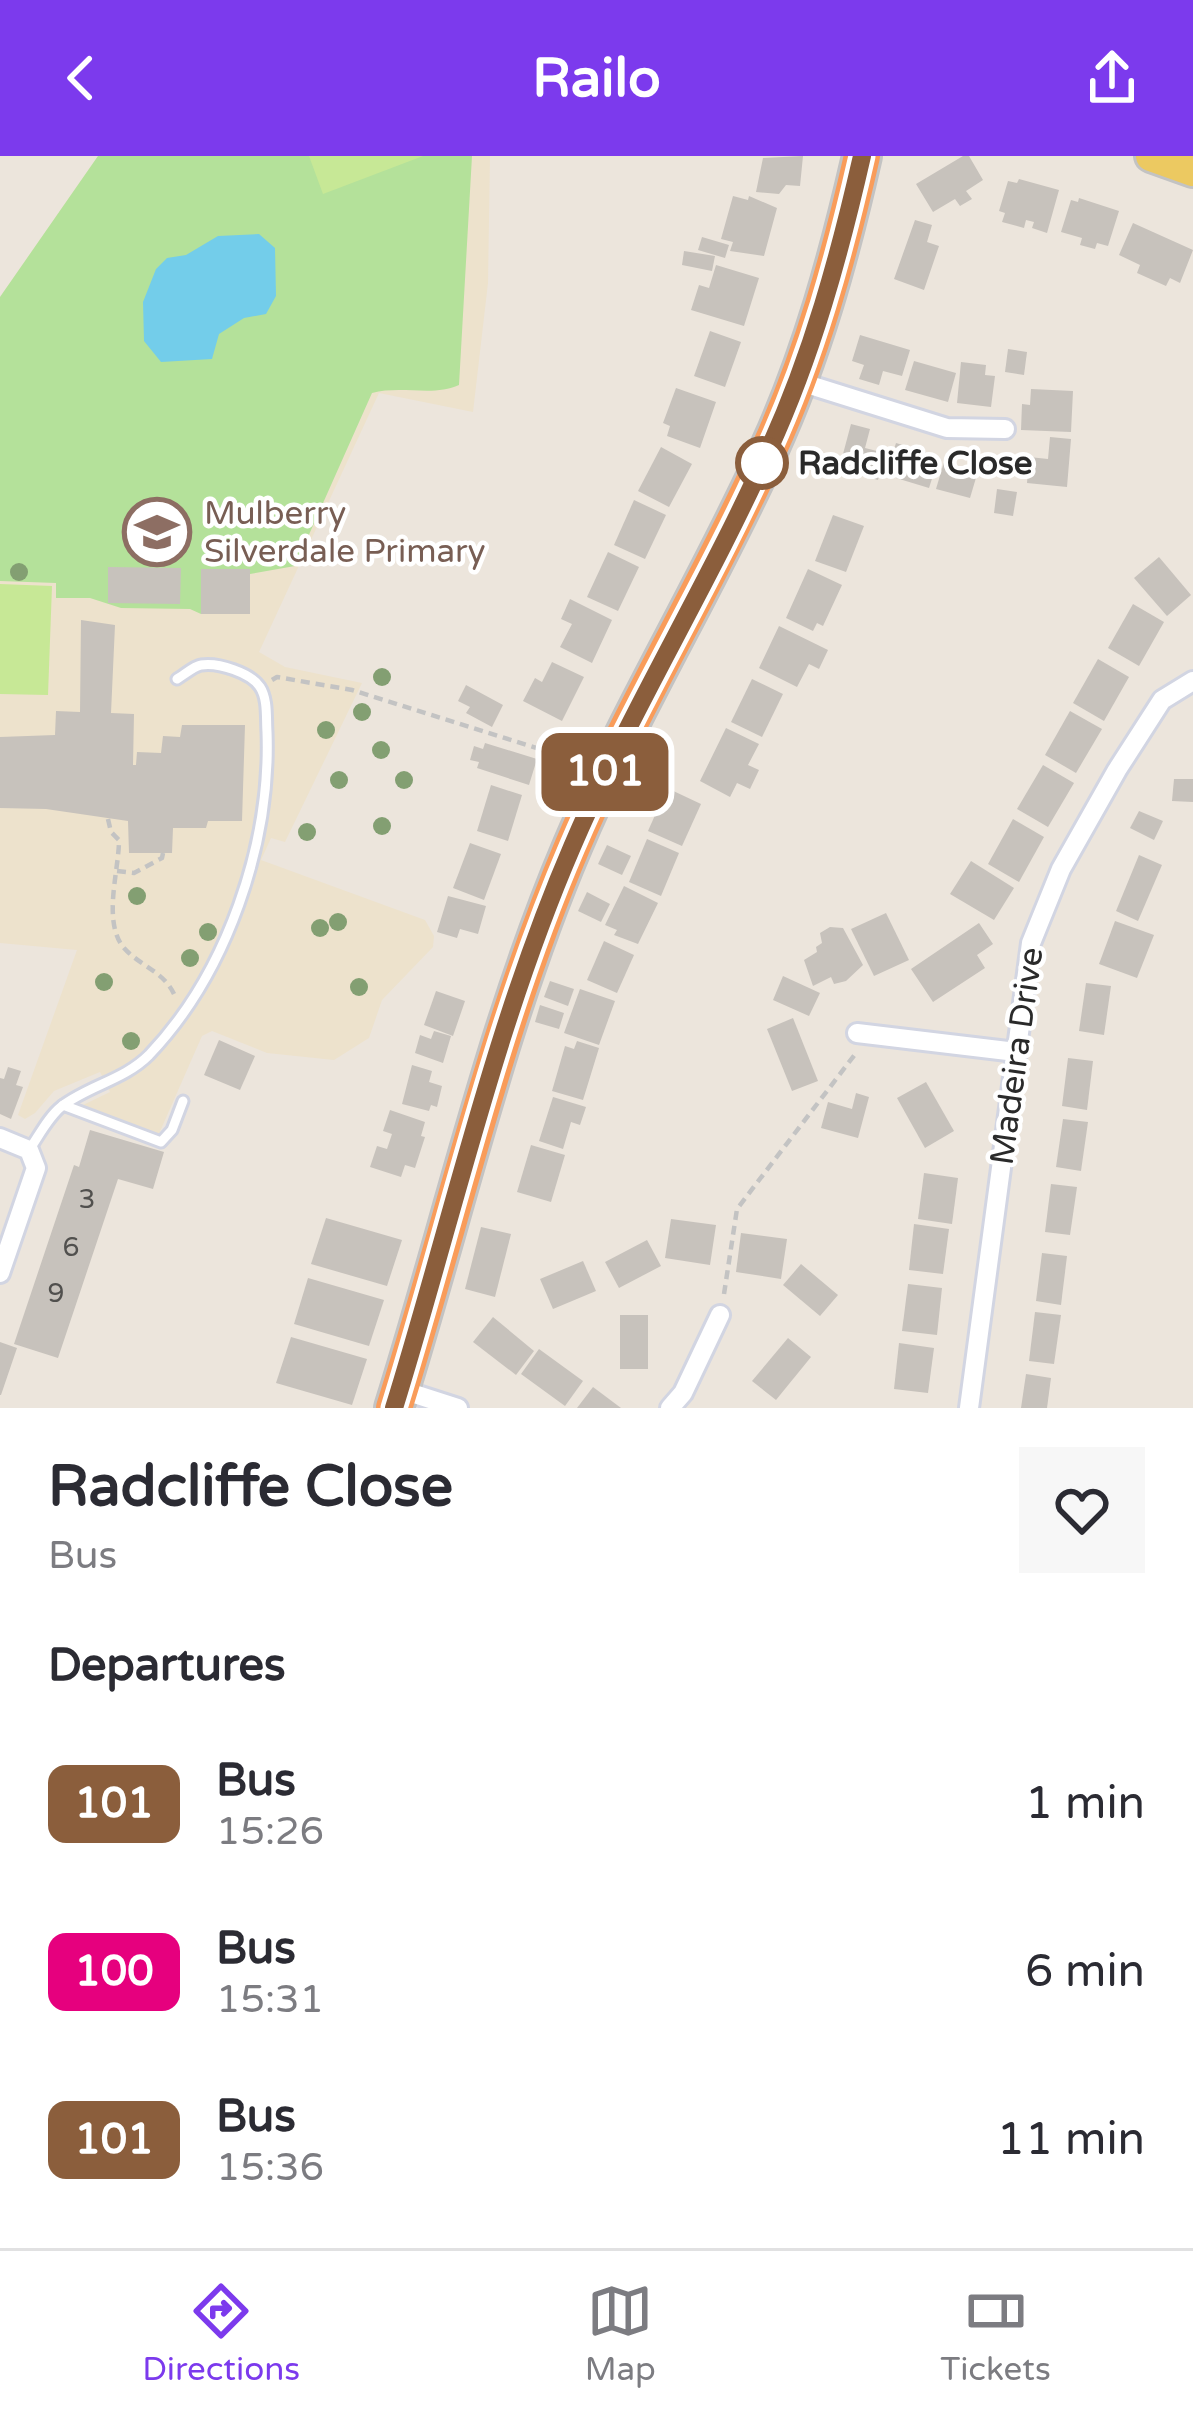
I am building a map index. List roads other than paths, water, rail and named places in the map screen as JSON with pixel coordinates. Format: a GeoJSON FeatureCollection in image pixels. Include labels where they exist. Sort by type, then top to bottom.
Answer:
{"type":"FeatureCollection","features":[{"type":"Feature","properties":{"kind":"highway"},"geometry":{"type":"LineString","coordinates":[[396,1399],[536,933],[606,770],[769,450],[828,295],[862,156]]}},
{"type":"Feature","properties":{"kind":"main road"},"geometry":{"type":"LineString","coordinates":[[1151,156],[1193,171]]}},
{"type":"Feature","properties":{"kind":"street"},"geometry":{"type":"LineString","coordinates":[[797,382],[947,428],[1006,429]]}},
{"type":"Feature","properties":{"kind":"street","name":"Madeira Drive"},"geometry":{"type":"LineString","coordinates":[[969,1408],[1031,943],[1061,869],[1162,700],[1193,681]]}},
{"type":"Feature","properties":{"kind":"street"},"geometry":{"type":"LineString","coordinates":[[864,1035],[1016,1052]]}},
{"type":"Feature","properties":{"kind":"street"},"geometry":{"type":"LineString","coordinates":[[0,1138],[29,1150],[36,1168],[0,1273]]}},
{"type":"Feature","properties":{"kind":"street"},"geometry":{"type":"LineString","coordinates":[[670,1408],[683,1393],[720,1315]]}},
{"type":"Feature","properties":{"kind":"street"},"geometry":{"type":"LineString","coordinates":[[396,1399],[458,1408]]}},
{"type":"Feature","properties":{"kind":"lane"},"geometry":{"type":"LineString","coordinates":[[29,1150],[63,1106],[120,1078],[145,1059],[178,1018],[229,929],[249,869],[268,763],[266,705],[260,685],[239,671],[201,665],[177,679]]}},
{"type":"Feature","properties":{"kind":"lane"},"geometry":{"type":"LineString","coordinates":[[63,1106],[161,1142],[172,1130],[183,1101]]}},
{"type":"Feature","properties":{"kind":"water"},"geometry":{"type":"Polygon","coordinates":[[[259,234],[275,248],[276,296],[266,314],[244,318],[219,334],[212,359],[161,362],[144,341],[143,302],[156,269],[167,258],[186,255],[218,236],[259,234]]]}},
{"type":"Feature","properties":{"kind":"place","name":"Radcliffe Close"},"geometry":{"type":"Point","coordinates":[762,463]}},
{"type":"Feature","properties":{"kind":"place","name":"Mulberry Silverdale Primary"},"geometry":{"type":"Point","coordinates":[157,532]}}]}
